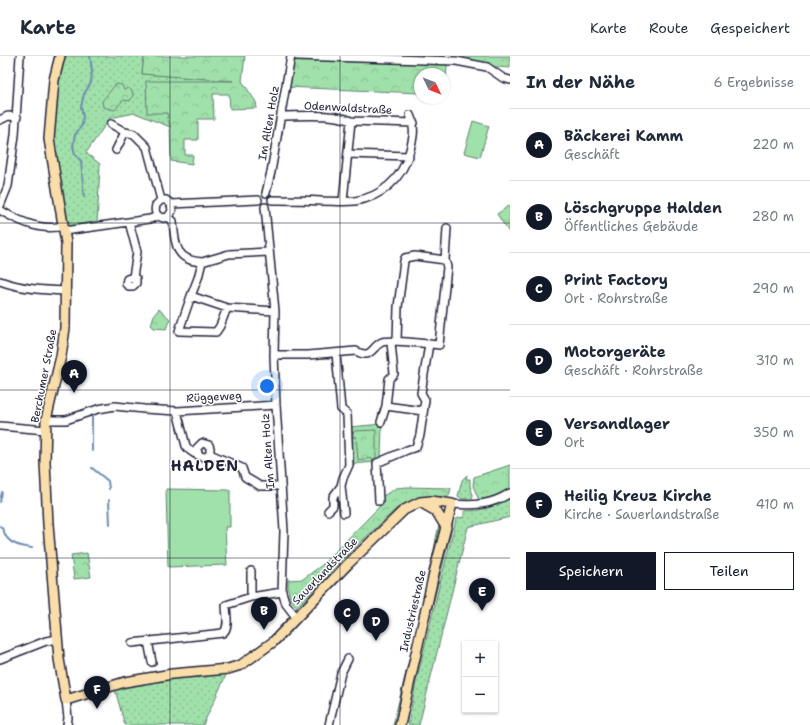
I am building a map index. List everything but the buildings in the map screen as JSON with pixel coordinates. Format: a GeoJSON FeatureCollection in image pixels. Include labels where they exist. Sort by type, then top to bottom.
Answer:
{"type":"FeatureCollection","features":[{"type":"Feature","properties":{"kind":"main road","name":"Berchumer Straße"},"geometry":{"type":"LineString","coordinates":[[60,56],[54,80],[49,139],[64,229],[66,254],[65,334],[46,425],[46,496],[59,659],[66,700]]}},
{"type":"Feature","properties":{"kind":"main road","name":"Sauerlandstraße"},"geometry":{"type":"LineString","coordinates":[[66,700],[132,681],[172,674],[233,668],[247,661],[267,647],[347,564],[399,514],[420,502],[431,501],[452,504]]}},
{"type":"Feature","properties":{"kind":"main road"},"geometry":{"type":"LineString","coordinates":[[420,502],[436,511],[446,527]]}},
{"type":"Feature","properties":{"kind":"main road","name":"Industriestraße"},"geometry":{"type":"LineString","coordinates":[[400,725],[452,504]]}},
{"type":"Feature","properties":{"kind":"street"},"geometry":{"type":"LineString","coordinates":[[0,206],[8,186],[17,117],[20,56]]}},
{"type":"Feature","properties":{"kind":"street","name":"Im Alten Holz"},"geometry":{"type":"LineString","coordinates":[[266,193],[291,56]]}},
{"type":"Feature","properties":{"kind":"street"},"geometry":{"type":"LineString","coordinates":[[297,56],[456,61],[487,67],[503,78],[510,80]]}},
{"type":"Feature","properties":{"kind":"street"},"geometry":{"type":"LineString","coordinates":[[272,200],[343,201],[364,199],[383,191],[398,177],[408,156],[412,144],[414,122],[410,115]]}},
{"type":"Feature","properties":{"kind":"street"},"geometry":{"type":"LineString","coordinates":[[0,120],[8,116],[17,117]]}},
{"type":"Feature","properties":{"kind":"street","name":"Odenwaldstraße"},"geometry":{"type":"LineString","coordinates":[[281,116],[332,117],[344,118],[351,121],[414,122]]}},
{"type":"Feature","properties":{"kind":"street"},"geometry":{"type":"LineString","coordinates":[[343,201],[351,121]]}},
{"type":"Feature","properties":{"kind":"street"},"geometry":{"type":"LineString","coordinates":[[111,124],[125,132],[134,134],[147,147],[161,200]]}},
{"type":"Feature","properties":{"kind":"street"},"geometry":{"type":"LineString","coordinates":[[116,150],[125,132]]}},
{"type":"Feature","properties":{"kind":"street"},"geometry":{"type":"LineString","coordinates":[[348,154],[408,156]]}},
{"type":"Feature","properties":{"kind":"street"},"geometry":{"type":"LineString","coordinates":[[266,193],[272,200],[270,205],[265,207],[260,205],[258,200],[259,195],[266,193]]}},
{"type":"Feature","properties":{"kind":"street"},"geometry":{"type":"LineString","coordinates":[[158,216],[155,207],[161,200],[166,200],[171,204],[258,200]]}},
{"type":"Feature","properties":{"kind":"street"},"geometry":{"type":"LineString","coordinates":[[0,210],[21,222],[64,229],[129,222],[150,219],[158,216],[163,218],[168,216],[172,211],[171,204]]}},
{"type":"Feature","properties":{"kind":"street","name":"Im Alten Holz"},"geometry":{"type":"LineString","coordinates":[[265,207],[269,252],[274,284],[274,355],[284,539],[282,592],[286,604],[296,617]]}},
{"type":"Feature","properties":{"kind":"street"},"geometry":{"type":"LineString","coordinates":[[168,216],[173,221],[176,248],[192,262],[202,262],[228,254],[269,252]]}},
{"type":"Feature","properties":{"kind":"street"},"geometry":{"type":"LineString","coordinates":[[129,222],[137,252],[133,277]]}},
{"type":"Feature","properties":{"kind":"street"},"geometry":{"type":"LineString","coordinates":[[274,355],[356,351],[362,354],[369,354],[383,342],[439,344],[447,267],[445,260],[447,228]]}},
{"type":"Feature","properties":{"kind":"street"},"geometry":{"type":"LineString","coordinates":[[381,422],[386,406],[389,379],[394,374],[394,342],[404,261],[406,258],[415,256],[445,260]]}},
{"type":"Feature","properties":{"kind":"street"},"geometry":{"type":"LineString","coordinates":[[202,262],[198,278],[179,331],[216,332],[227,308]]}},
{"type":"Feature","properties":{"kind":"street"},"geometry":{"type":"LineString","coordinates":[[0,281],[22,288],[66,291]]}},
{"type":"Feature","properties":{"kind":"street"},"geometry":{"type":"LineString","coordinates":[[191,296],[227,308],[275,311]]}},
{"type":"Feature","properties":{"kind":"street"},"geometry":{"type":"LineString","coordinates":[[379,501],[376,463],[416,447],[420,435],[425,400],[422,393],[429,344]]}},
{"type":"Feature","properties":{"kind":"street"},"geometry":{"type":"LineString","coordinates":[[336,353],[341,409],[347,414],[349,465],[341,486],[333,498],[331,508],[344,509],[341,486]]}},
{"type":"Feature","properties":{"kind":"street","name":"Rüggeweg"},"geometry":{"type":"LineString","coordinates":[[0,426],[46,425],[98,409],[115,406],[177,411],[276,405]]}},
{"type":"Feature","properties":{"kind":"street"},"geometry":{"type":"LineString","coordinates":[[386,406],[423,410]]}},
{"type":"Feature","properties":{"kind":"street","name":"Rüggeweg"},"geometry":{"type":"LineString","coordinates":[[177,411],[186,446],[191,453],[198,454]]}},
{"type":"Feature","properties":{"kind":"street"},"geometry":{"type":"LineString","coordinates":[[210,454],[209,445],[205,443],[199,445],[197,448],[198,454],[202,457],[210,454],[242,468],[245,477],[260,486],[281,486]]}},
{"type":"Feature","properties":{"kind":"street","name":"Sauerlandstraße"},"geometry":{"type":"LineString","coordinates":[[452,504],[477,505],[496,500],[510,493]]}},
{"type":"Feature","properties":{"kind":"street"},"geometry":{"type":"LineString","coordinates":[[251,571],[251,597]]}},
{"type":"Feature","properties":{"kind":"street"},"geometry":{"type":"LineString","coordinates":[[132,642],[223,633],[226,631],[227,625],[226,605],[251,597],[282,592]]}},
{"type":"Feature","properties":{"kind":"street"},"geometry":{"type":"LineString","coordinates":[[0,660],[46,641],[58,639]]}},
{"type":"Feature","properties":{"kind":"street"},"geometry":{"type":"LineString","coordinates":[[148,641],[152,662]]}},
{"type":"Feature","properties":{"kind":"street"},"geometry":{"type":"LineString","coordinates":[[329,725],[341,673],[348,659]]}},
{"type":"Feature","properties":{"kind":"street","name":"Berchumer Straße"},"geometry":{"type":"LineString","coordinates":[[66,700],[68,718],[67,725]]}},
{"type":"Feature","properties":{"kind":"green space"},"geometry":{"type":"Polygon","coordinates":[[[60,56],[144,56],[142,74],[242,81],[167,112],[170,127],[135,113],[110,118],[86,153],[100,164],[97,226],[64,231],[50,141],[60,56]]]}},
{"type":"Feature","properties":{"kind":"green space"},"geometry":{"type":"Polygon","coordinates":[[[144,56],[245,56],[242,81],[256,102],[257,108],[230,109],[229,94],[213,94],[214,119],[198,119],[198,140],[185,140],[185,155],[193,155],[192,164],[171,161],[170,127],[167,113],[147,113],[146,81],[233,81],[142,74],[144,56]]]}},
{"type":"Feature","properties":{"kind":"green space"},"geometry":{"type":"Polygon","coordinates":[[[291,56],[448,59],[447,68],[414,68],[414,93],[286,87],[291,56]]]}},
{"type":"Feature","properties":{"kind":"green space"},"geometry":{"type":"Polygon","coordinates":[[[464,56],[510,56],[510,68],[485,66],[464,62],[464,56]]]}},
{"type":"Feature","properties":{"kind":"green space"},"geometry":{"type":"Polygon","coordinates":[[[116,84],[122,85],[124,90],[128,88],[132,91],[133,95],[130,101],[122,101],[115,110],[103,107],[102,101],[116,84]]]}},
{"type":"Feature","properties":{"kind":"green space"},"geometry":{"type":"Polygon","coordinates":[[[473,121],[489,126],[480,157],[464,153],[473,121]]]}},
{"type":"Feature","properties":{"kind":"green space"},"geometry":{"type":"Polygon","coordinates":[[[510,205],[510,234],[497,214],[510,205]]]}},
{"type":"Feature","properties":{"kind":"green space"},"geometry":{"type":"Polygon","coordinates":[[[159,309],[170,319],[166,329],[154,328],[151,325],[154,315],[159,309]]]}},
{"type":"Feature","properties":{"kind":"green space"},"geometry":{"type":"Polygon","coordinates":[[[382,424],[381,459],[376,461],[355,431],[351,434],[350,427],[382,424]]]}},
{"type":"Feature","properties":{"kind":"green space"},"geometry":{"type":"Polygon","coordinates":[[[376,430],[376,461],[374,462],[371,458],[358,460],[356,437],[353,437],[353,433],[355,431],[376,430]]]}},
{"type":"Feature","properties":{"kind":"green space"},"geometry":{"type":"Polygon","coordinates":[[[351,437],[356,437],[374,462],[354,464],[351,437]]]}},
{"type":"Feature","properties":{"kind":"green space"},"geometry":{"type":"Polygon","coordinates":[[[510,465],[510,489],[487,499],[479,500],[473,486],[474,477],[510,465]]]}},
{"type":"Feature","properties":{"kind":"green space"},"geometry":{"type":"Polygon","coordinates":[[[467,475],[466,479],[470,479],[470,486],[473,495],[472,499],[462,499],[458,496],[462,480],[467,475]]]}},
{"type":"Feature","properties":{"kind":"green space"},"geometry":{"type":"Polygon","coordinates":[[[396,488],[451,488],[449,496],[419,498],[396,509],[347,555],[297,607],[289,595],[288,580],[303,579],[322,565],[380,506],[383,496],[396,488]]]}},
{"type":"Feature","properties":{"kind":"green space"},"geometry":{"type":"Polygon","coordinates":[[[166,489],[230,490],[230,527],[225,527],[227,565],[168,567],[166,489]]]}},
{"type":"Feature","properties":{"kind":"green space"},"geometry":{"type":"Polygon","coordinates":[[[510,497],[510,517],[468,527],[419,725],[408,725],[416,682],[456,520],[464,517],[464,511],[488,508],[510,497]]]}},
{"type":"Feature","properties":{"kind":"green space"},"geometry":{"type":"Polygon","coordinates":[[[452,521],[452,528],[417,668],[406,725],[404,725],[415,670],[452,521]]]}},
{"type":"Feature","properties":{"kind":"green space"},"geometry":{"type":"Polygon","coordinates":[[[439,524],[439,532],[426,589],[439,524]]]}},
{"type":"Feature","properties":{"kind":"green space"},"geometry":{"type":"Polygon","coordinates":[[[87,553],[91,577],[74,579],[71,555],[87,553]]]}},
{"type":"Feature","properties":{"kind":"green space"},"geometry":{"type":"Polygon","coordinates":[[[420,614],[395,725],[393,725],[420,614]]]}},
{"type":"Feature","properties":{"kind":"green space"},"geometry":{"type":"Polygon","coordinates":[[[227,673],[203,725],[125,725],[115,690],[154,679],[227,673]]]}},
{"type":"Feature","properties":{"kind":"waterway"},"geometry":{"type":"LineString","coordinates":[[84,197],[81,161],[75,154],[73,146],[75,135],[82,125],[83,116],[81,107],[84,94],[91,83],[92,71],[90,56]]}},
{"type":"Feature","properties":{"kind":"waterway"},"geometry":{"type":"LineString","coordinates":[[92,416],[92,451]]}},
{"type":"Feature","properties":{"kind":"waterway"},"geometry":{"type":"LineString","coordinates":[[92,468],[108,481],[109,489]]}},
{"type":"Feature","properties":{"kind":"waterway"},"geometry":{"type":"LineString","coordinates":[[0,502],[2,492]]}},
{"type":"Feature","properties":{"kind":"waterway"},"geometry":{"type":"LineString","coordinates":[[109,500],[110,524]]}},
{"type":"Feature","properties":{"kind":"waterway"},"geometry":{"type":"LineString","coordinates":[[0,526],[7,538],[12,543],[32,548]]}},
{"type":"Feature","properties":{"kind":"place","name":"Bäckerei Kamm"},"geometry":{"type":"Point","coordinates":[74,393]}},
{"type":"Feature","properties":{"kind":"place","name":"Versandlager"},"geometry":{"type":"Point","coordinates":[482,611]}},
{"type":"Feature","properties":{"kind":"place","name":"Löschgruppe Halden"},"geometry":{"type":"Point","coordinates":[264,630]}},
{"type":"Feature","properties":{"kind":"place","name":"Print Factory"},"geometry":{"type":"Point","coordinates":[347,632]}},
{"type":"Feature","properties":{"kind":"place","name":"Motorgeräte"},"geometry":{"type":"Point","coordinates":[376,641]}},
{"type":"Feature","properties":{"kind":"place","name":"Heilig Kreuz Kirche"},"geometry":{"type":"Point","coordinates":[97,709]}},
{"type":"Feature","properties":{"kind":"district","name":"HALDEN"},"geometry":{"type":"Point","coordinates":[205,466]}}]}
